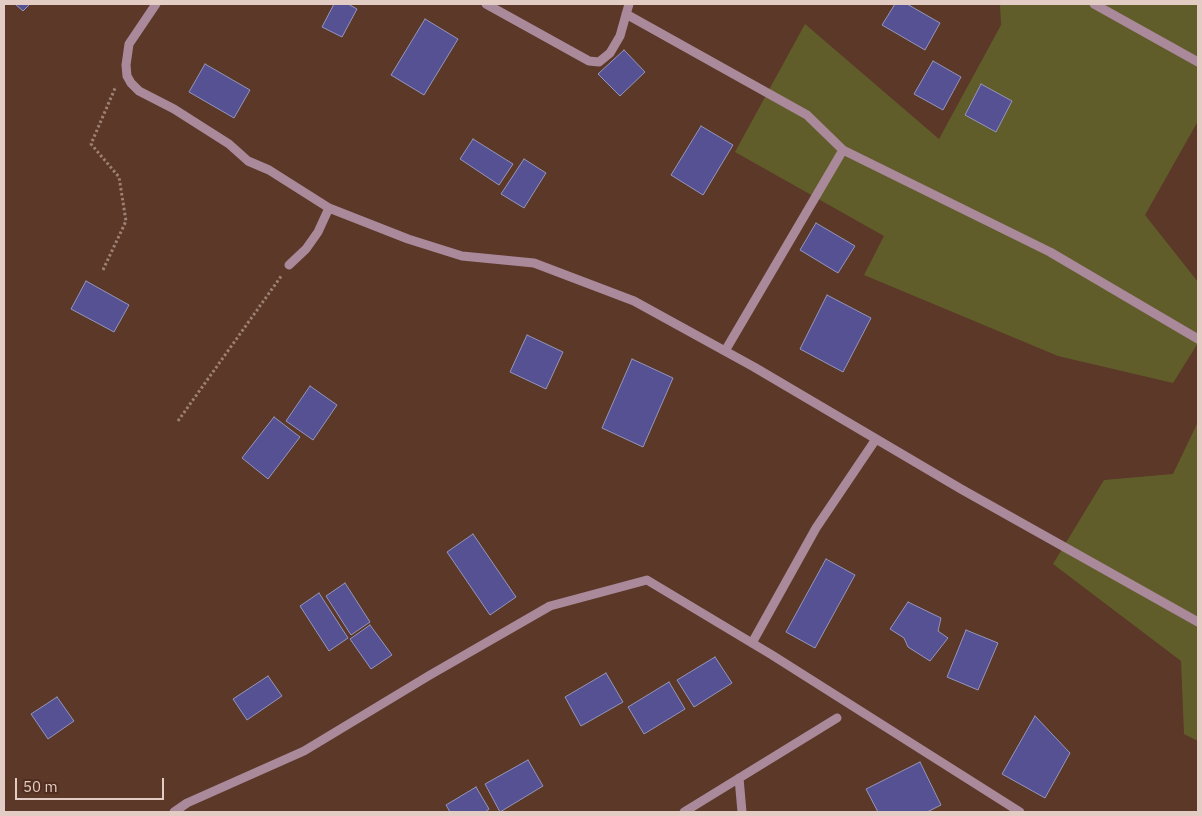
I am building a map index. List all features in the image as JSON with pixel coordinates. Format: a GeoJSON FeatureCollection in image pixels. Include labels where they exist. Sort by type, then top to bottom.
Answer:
{"type":"FeatureCollection","features":[{"type":"Feature","properties":{"kind":"street"},"geometry":{"type":"LineString","coordinates":[[156,4],[130,44],[126,65],[127,76],[138,91],[180,113],[229,144],[248,161],[269,170],[328,208],[408,239],[462,256],[534,263],[634,301],[725,351],[961,489],[1198,622]]}},
{"type":"Feature","properties":{"kind":"street"},"geometry":{"type":"LineString","coordinates":[[486,4],[589,61],[600,62],[610,53],[620,36],[629,4]]}},
{"type":"Feature","properties":{"kind":"street"},"geometry":{"type":"LineString","coordinates":[[1094,4],[1198,62]]}},
{"type":"Feature","properties":{"kind":"street"},"geometry":{"type":"LineString","coordinates":[[626,14],[807,115],[843,150],[1050,252],[1198,339]]}},
{"type":"Feature","properties":{"kind":"street"},"geometry":{"type":"LineString","coordinates":[[725,351],[843,150]]}},
{"type":"Feature","properties":{"kind":"street"},"geometry":{"type":"LineString","coordinates":[[289,265],[306,249],[318,232],[328,208]]}},
{"type":"Feature","properties":{"kind":"street"},"geometry":{"type":"LineString","coordinates":[[752,643],[816,528],[876,439]]}},
{"type":"Feature","properties":{"kind":"street"},"geometry":{"type":"LineString","coordinates":[[174,812],[187,803],[304,751],[550,606],[647,580],[752,643],[1020,812]]}},
{"type":"Feature","properties":{"kind":"street"},"geometry":{"type":"LineString","coordinates":[[684,812],[837,718]]}},
{"type":"Feature","properties":{"kind":"street"},"geometry":{"type":"LineString","coordinates":[[739,778],[742,812]]}},
{"type":"Feature","properties":{"kind":"path"},"geometry":{"type":"LineString","coordinates":[[103,270],[126,221],[119,177],[91,144],[126,65]]}},
{"type":"Feature","properties":{"kind":"path"},"geometry":{"type":"LineString","coordinates":[[178,421],[289,265]]}},
{"type":"Feature","properties":{"kind":"shaded area"},"geometry":{"type":"Polygon","coordinates":[[[1000,4],[1198,4],[1198,121],[1145,215],[1198,282],[1198,343],[1173,383],[1058,356],[864,275],[884,236],[735,152],[805,24],[939,139],[1001,25],[1000,4]]]}},
{"type":"Feature","properties":{"kind":"shaded area"},"geometry":{"type":"Polygon","coordinates":[[[1198,422],[1198,741],[1184,734],[1181,661],[1053,564],[1104,480],[1173,474],[1198,422]]]}},
{"type":"Feature","properties":{"kind":"building"},"geometry":{"type":"Polygon","coordinates":[[[15,4],[30,4],[23,11],[15,4]]]}},
{"type":"Feature","properties":{"kind":"building"},"geometry":{"type":"Polygon","coordinates":[[[334,4],[348,4],[357,9],[342,37],[322,27],[334,4]]]}},
{"type":"Feature","properties":{"kind":"building"},"geometry":{"type":"Polygon","coordinates":[[[895,4],[907,4],[940,23],[925,50],[882,25],[895,4]]]}},
{"type":"Feature","properties":{"kind":"building"},"geometry":{"type":"Polygon","coordinates":[[[425,19],[458,39],[424,95],[391,75],[425,19]]]}},
{"type":"Feature","properties":{"kind":"building"},"geometry":{"type":"Polygon","coordinates":[[[624,50],[645,72],[620,96],[598,74],[624,50]]]}},
{"type":"Feature","properties":{"kind":"building"},"geometry":{"type":"Polygon","coordinates":[[[933,61],[961,77],[943,110],[914,94],[933,61]]]}},
{"type":"Feature","properties":{"kind":"building"},"geometry":{"type":"Polygon","coordinates":[[[205,64],[250,90],[234,118],[189,92],[205,64]]]}},
{"type":"Feature","properties":{"kind":"building"},"geometry":{"type":"Polygon","coordinates":[[[981,84],[1012,101],[996,132],[965,115],[981,84]]]}},
{"type":"Feature","properties":{"kind":"building"},"geometry":{"type":"Polygon","coordinates":[[[701,126],[733,145],[703,195],[671,175],[701,126]]]}},
{"type":"Feature","properties":{"kind":"building"},"geometry":{"type":"Polygon","coordinates":[[[473,139],[513,164],[499,185],[460,159],[473,139]]]}},
{"type":"Feature","properties":{"kind":"building"},"geometry":{"type":"Polygon","coordinates":[[[524,159],[546,173],[524,208],[501,194],[524,159]]]}},
{"type":"Feature","properties":{"kind":"building"},"geometry":{"type":"Polygon","coordinates":[[[816,223],[855,246],[838,273],[800,250],[816,223]]]}},
{"type":"Feature","properties":{"kind":"building"},"geometry":{"type":"Polygon","coordinates":[[[86,281],[129,305],[114,332],[71,309],[86,281]]]}},
{"type":"Feature","properties":{"kind":"building"},"geometry":{"type":"Polygon","coordinates":[[[827,295],[871,318],[843,372],[800,349],[827,295]]]}},
{"type":"Feature","properties":{"kind":"building"},"geometry":{"type":"Polygon","coordinates":[[[527,335],[563,352],[546,389],[510,372],[527,335]]]}},
{"type":"Feature","properties":{"kind":"building"},"geometry":{"type":"Polygon","coordinates":[[[632,359],[673,378],[643,447],[602,428],[632,359]]]}},
{"type":"Feature","properties":{"kind":"building"},"geometry":{"type":"Polygon","coordinates":[[[310,386],[337,405],[313,440],[286,421],[310,386]]]}},
{"type":"Feature","properties":{"kind":"building"},"geometry":{"type":"Polygon","coordinates":[[[274,417],[300,437],[268,479],[242,458],[274,417]]]}},
{"type":"Feature","properties":{"kind":"building"},"geometry":{"type":"Polygon","coordinates":[[[473,534],[516,597],[490,615],[447,552],[473,534]]]}},
{"type":"Feature","properties":{"kind":"building"},"geometry":{"type":"Polygon","coordinates":[[[826,559],[855,575],[815,648],[786,632],[826,559]]]}},
{"type":"Feature","properties":{"kind":"building"},"geometry":{"type":"Polygon","coordinates":[[[345,583],[370,622],[351,635],[326,596],[345,583]]]}},
{"type":"Feature","properties":{"kind":"building"},"geometry":{"type":"Polygon","coordinates":[[[319,593],[348,638],[329,651],[300,606],[319,593]]]}},
{"type":"Feature","properties":{"kind":"building"},"geometry":{"type":"Polygon","coordinates":[[[908,602],[941,618],[938,631],[948,638],[930,661],[908,647],[904,638],[890,629],[908,602]]]}},
{"type":"Feature","properties":{"kind":"building"},"geometry":{"type":"Polygon","coordinates":[[[370,625],[392,655],[371,669],[350,639],[370,625]]]}},
{"type":"Feature","properties":{"kind":"building"},"geometry":{"type":"Polygon","coordinates":[[[966,630],[998,643],[978,690],[947,677],[966,630]]]}},
{"type":"Feature","properties":{"kind":"building"},"geometry":{"type":"Polygon","coordinates":[[[715,657],[732,683],[694,707],[677,680],[715,657]]]}},
{"type":"Feature","properties":{"kind":"building"},"geometry":{"type":"Polygon","coordinates":[[[606,673],[623,702],[581,726],[565,697],[606,673]]]}},
{"type":"Feature","properties":{"kind":"building"},"geometry":{"type":"Polygon","coordinates":[[[268,676],[282,696],[247,720],[233,699],[268,676]]]}},
{"type":"Feature","properties":{"kind":"building"},"geometry":{"type":"Polygon","coordinates":[[[669,682],[685,709],[644,734],[628,707],[669,682]]]}},
{"type":"Feature","properties":{"kind":"building"},"geometry":{"type":"Polygon","coordinates":[[[57,697],[74,721],[48,739],[31,714],[57,697]]]}},
{"type":"Feature","properties":{"kind":"building"},"geometry":{"type":"Polygon","coordinates":[[[1035,716],[1070,753],[1045,798],[1002,774],[1035,716]]]}},
{"type":"Feature","properties":{"kind":"building"},"geometry":{"type":"Polygon","coordinates":[[[528,760],[543,786],[500,812],[485,784],[528,760]]]}},
{"type":"Feature","properties":{"kind":"building"},"geometry":{"type":"Polygon","coordinates":[[[920,762],[941,805],[927,812],[878,812],[866,789],[920,762]]]}},
{"type":"Feature","properties":{"kind":"building"},"geometry":{"type":"Polygon","coordinates":[[[476,787],[489,809],[485,812],[450,812],[446,805],[476,787]]]}}]}
